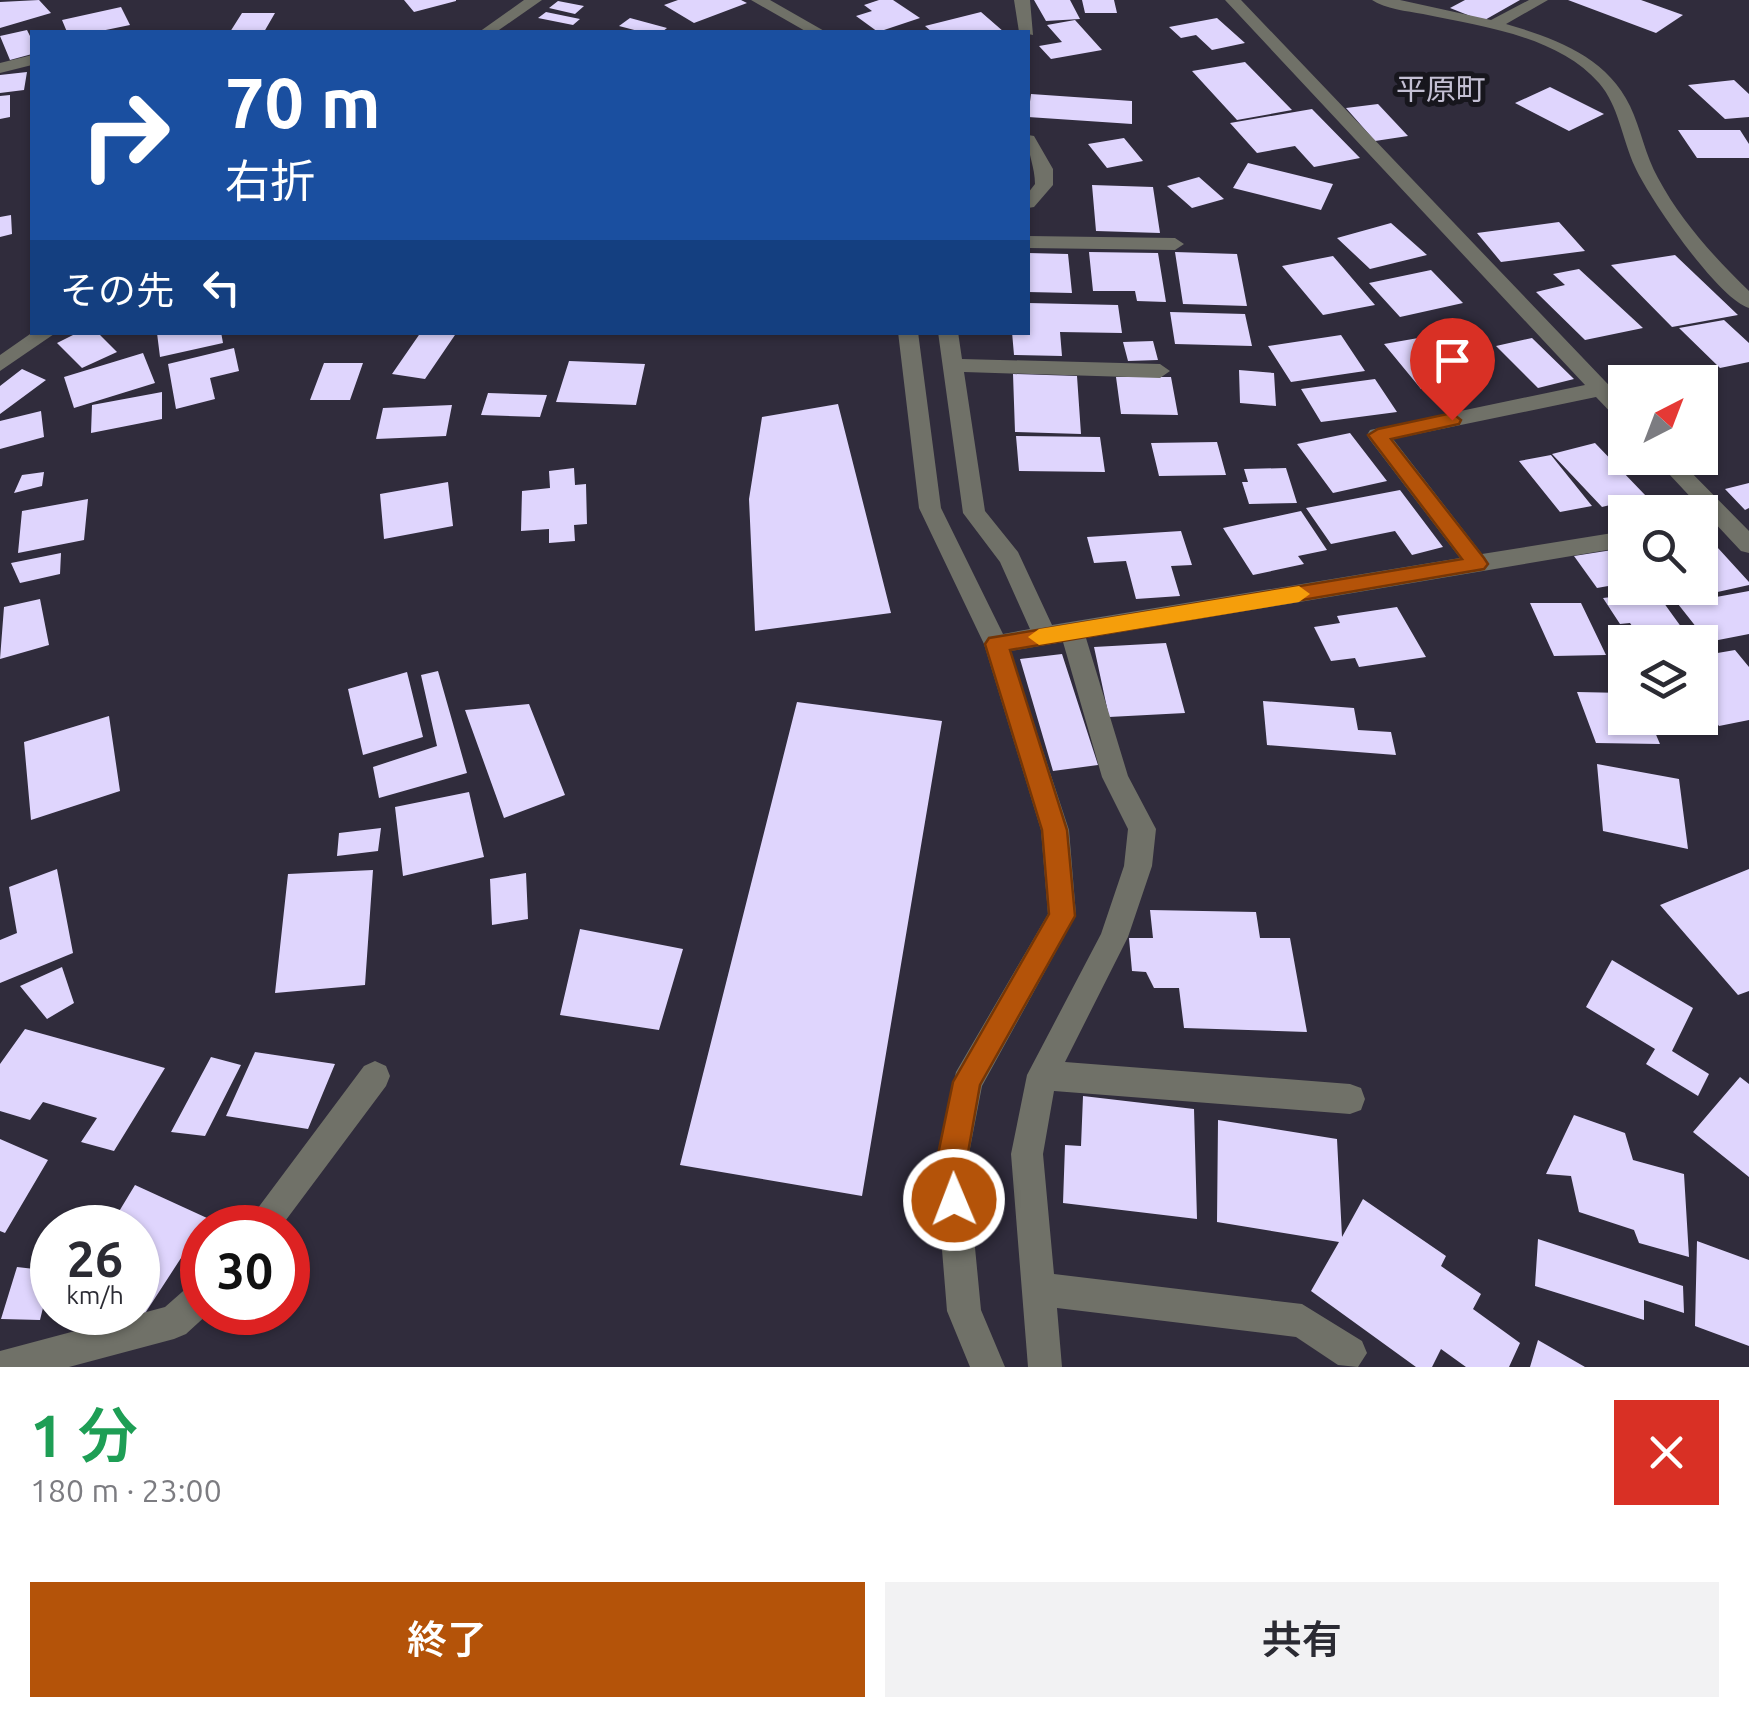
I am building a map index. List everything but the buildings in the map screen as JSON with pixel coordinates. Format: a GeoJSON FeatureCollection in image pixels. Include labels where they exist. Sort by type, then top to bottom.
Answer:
{"type":"FeatureCollection","features":[{"type":"Feature","properties":{"kind":"street"},"geometry":{"type":"LineString","coordinates":[[493,0],[506,19]]}},
{"type":"Feature","properties":{"kind":"street"},"geometry":{"type":"LineString","coordinates":[[489,30],[534,0]]}},
{"type":"Feature","properties":{"kind":"street"},"geometry":{"type":"LineString","coordinates":[[759,0],[814,30]]}},
{"type":"Feature","properties":{"kind":"street"},"geometry":{"type":"LineString","coordinates":[[1022,0],[1027,30]]}},
{"type":"Feature","properties":{"kind":"street"},"geometry":{"type":"LineString","coordinates":[[1233,0],[1608,397]]}},
{"type":"Feature","properties":{"kind":"street"},"geometry":{"type":"LineString","coordinates":[[1380,0],[1493,25],[1590,66],[1624,104],[1646,174],[1686,239],[1749,302]]}},
{"type":"Feature","properties":{"kind":"street"},"geometry":{"type":"LineString","coordinates":[[1493,25],[1540,0]]}},
{"type":"Feature","properties":{"kind":"street"},"geometry":{"type":"LineString","coordinates":[[0,68],[30,60]]}},
{"type":"Feature","properties":{"kind":"street"},"geometry":{"type":"LineString","coordinates":[[1030,144],[1044,168],[1044,185],[1030,200]]}},
{"type":"Feature","properties":{"kind":"street"},"geometry":{"type":"LineString","coordinates":[[1030,242],[1176,244]]}},
{"type":"Feature","properties":{"kind":"street"},"geometry":{"type":"LineString","coordinates":[[0,365],[43,335]]}},
{"type":"Feature","properties":{"kind":"street"},"geometry":{"type":"LineString","coordinates":[[908,335],[930,508],[996,644],[1055,830],[1062,916],[967,1082],[951,1164],[964,1311],[988,1367]]}},
{"type":"Feature","properties":{"kind":"street"},"geometry":{"type":"LineString","coordinates":[[948,335],[974,513],[1010,558],[1058,634],[1115,777],[1142,829],[1138,866],[1114,936],[1042,1074],[1027,1154],[1045,1367]]}},
{"type":"Feature","properties":{"kind":"street"},"geometry":{"type":"LineString","coordinates":[[953,365],[1160,371]]}},
{"type":"Feature","properties":{"kind":"street"},"geometry":{"type":"LineString","coordinates":[[1477,564],[1378,435],[1600,389]]}},
{"type":"Feature","properties":{"kind":"street"},"geometry":{"type":"LineString","coordinates":[[1682,475],[1742,536]]}},
{"type":"Feature","properties":{"kind":"street"},"geometry":{"type":"LineString","coordinates":[[996,644],[1608,542]]}},
{"type":"Feature","properties":{"kind":"street"},"geometry":{"type":"LineString","coordinates":[[1042,1074],[1350,1099]]}},
{"type":"Feature","properties":{"kind":"street"},"geometry":{"type":"LineString","coordinates":[[276,1205],[374,1076]]}},
{"type":"Feature","properties":{"kind":"street"},"geometry":{"type":"LineString","coordinates":[[1038,1289],[1302,1321],[1350,1352]]}},
{"type":"Feature","properties":{"kind":"street"},"geometry":{"type":"LineString","coordinates":[[4,1367],[174,1322],[180,1317]]}},
{"type":"Feature","properties":{"kind":"slow traffic"},"geometry":{"type":"LineString","coordinates":[[1039,637],[1299,594]]}},
{"type":"Feature","properties":{"kind":"district","name":"平原町"},"geometry":{"type":"Point","coordinates":[1441,89]}},
{"type":"Feature","properties":{"kind":"route"},"geometry":{"type":"LineString","coordinates":[[954,1200],[951,1164],[967,1082],[1062,916],[1055,830],[996,644],[1477,564],[1378,435],[1452,420]]}}]}
